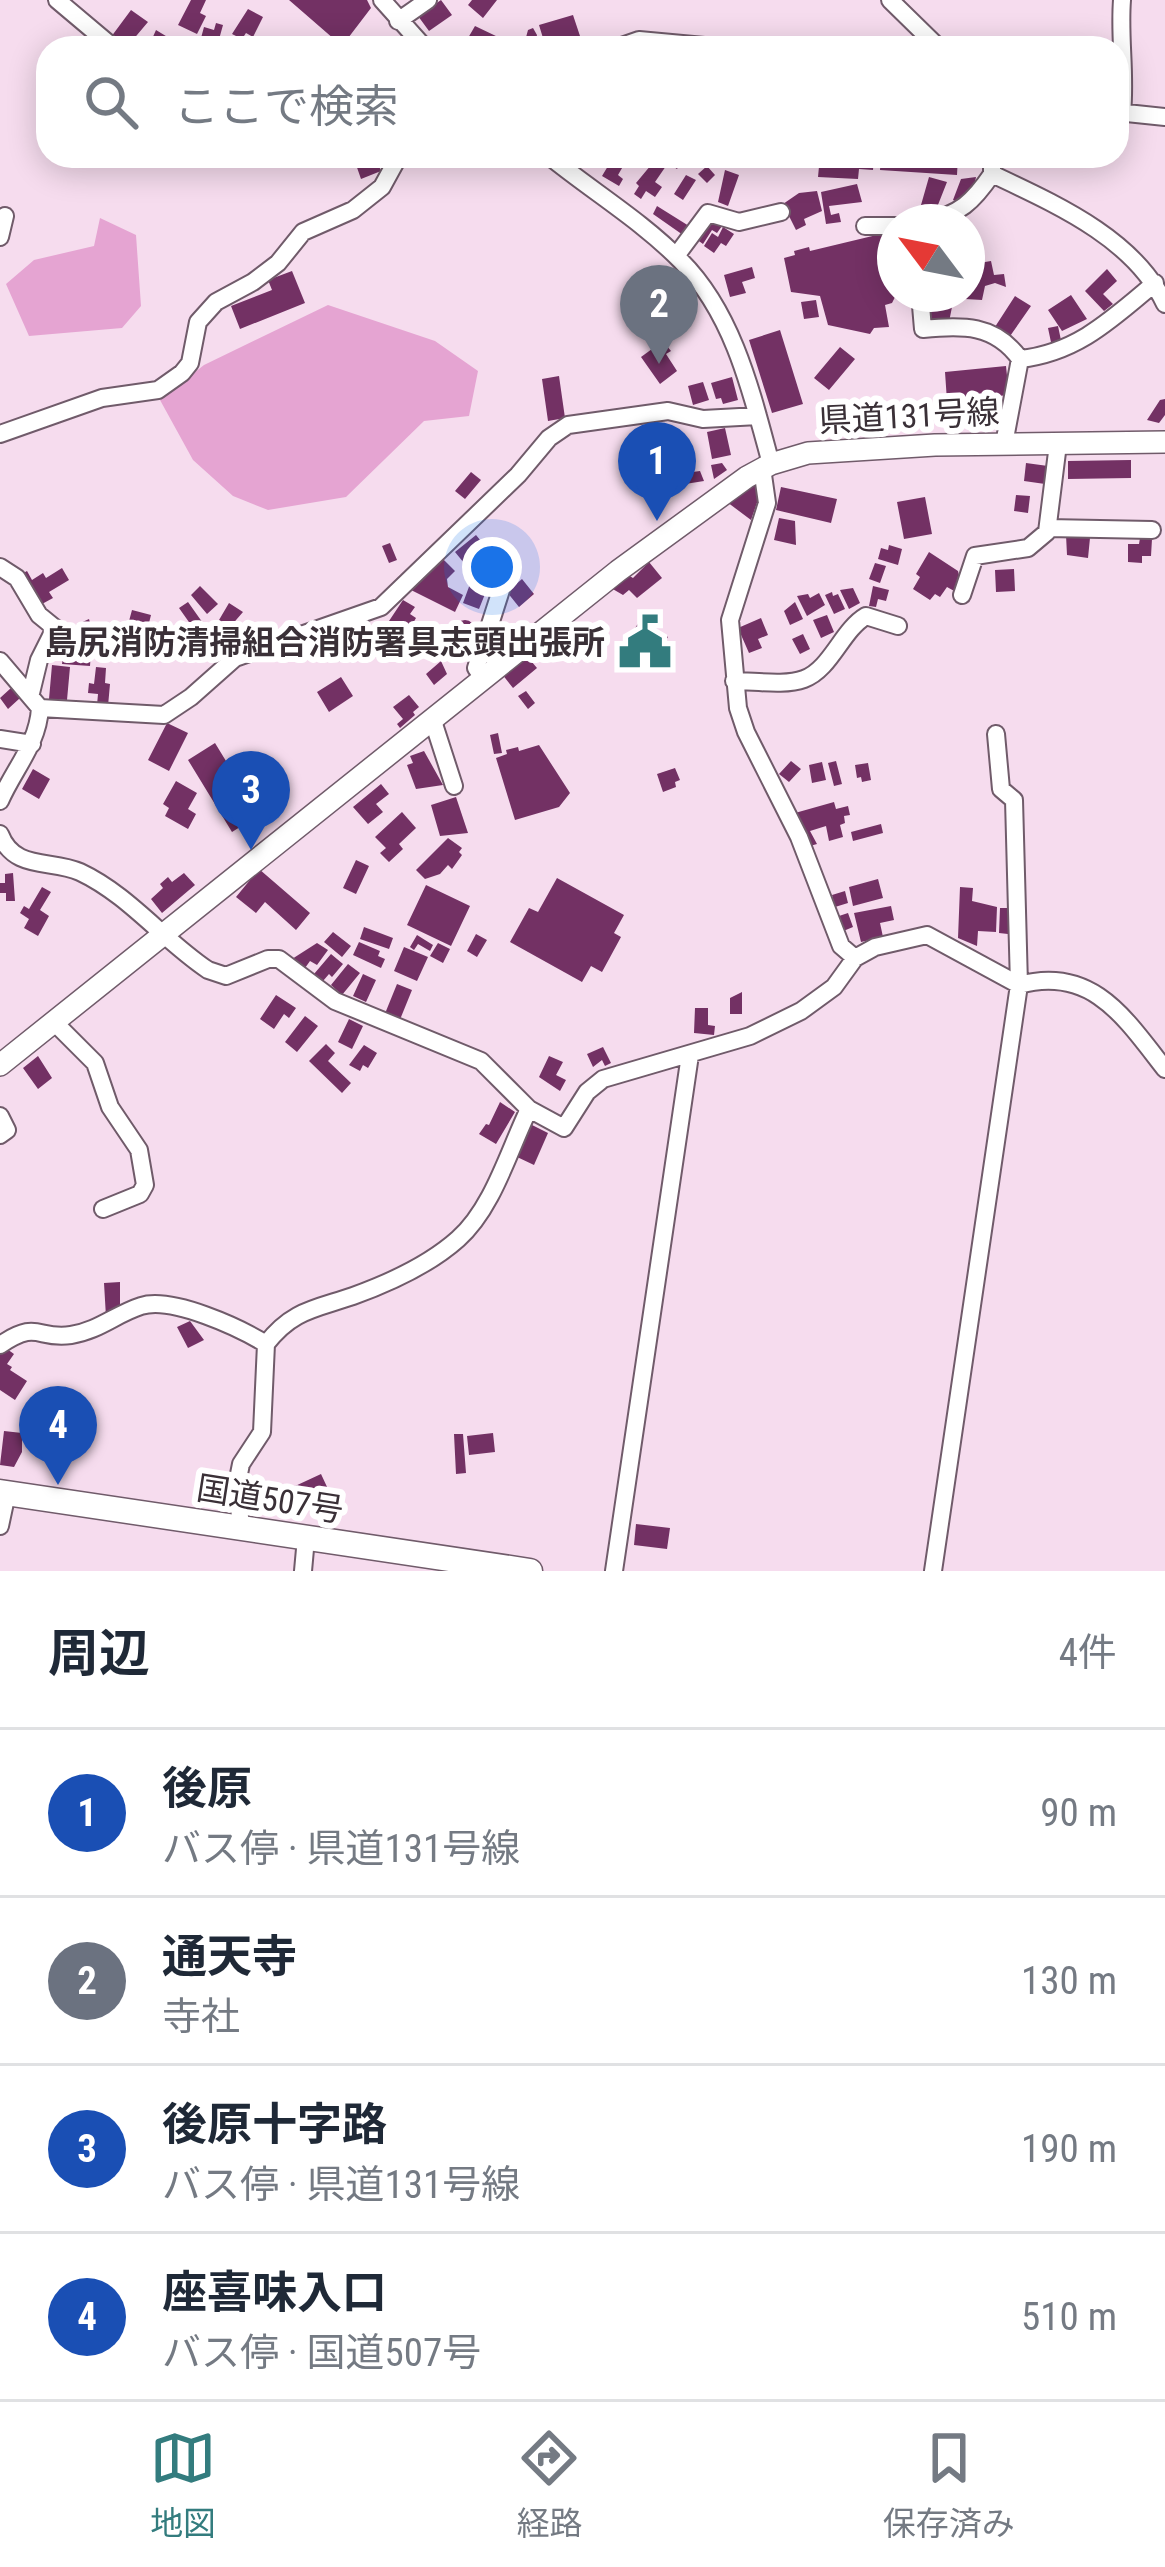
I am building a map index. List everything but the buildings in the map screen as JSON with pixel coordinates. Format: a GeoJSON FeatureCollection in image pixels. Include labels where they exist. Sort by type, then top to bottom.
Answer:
{"type":"FeatureCollection","features":[{"type":"Feature","properties":{"kind":"highway","name":"国道507号"},"geometry":{"type":"LineString","coordinates":[[3,1492],[530,1571]]}},
{"type":"Feature","properties":{"kind":"main road","name":"県道131号線"},"geometry":{"type":"LineString","coordinates":[[0,1065],[483,677],[707,502],[766,466],[831,449],[1165,442]]}},
{"type":"Feature","properties":{"kind":"street"},"geometry":{"type":"LineString","coordinates":[[57,0],[100,36]]}},
{"type":"Feature","properties":{"kind":"street"},"geometry":{"type":"LineString","coordinates":[[382,0],[413,36]]}},
{"type":"Feature","properties":{"kind":"street"},"geometry":{"type":"LineString","coordinates":[[398,21],[428,0]]}},
{"type":"Feature","properties":{"kind":"street"},"geometry":{"type":"LineString","coordinates":[[1120,36],[1121,0]]}},
{"type":"Feature","properties":{"kind":"street"},"geometry":{"type":"LineString","coordinates":[[894,1],[927,36]]}},
{"type":"Feature","properties":{"kind":"street"},"geometry":{"type":"LineString","coordinates":[[1129,113],[1165,117]]}},
{"type":"Feature","properties":{"kind":"street"},"geometry":{"type":"LineString","coordinates":[[0,434],[102,398],[158,390],[190,363],[198,322],[216,302],[278,263],[303,232],[352,210],[382,187],[392,168]]}},
{"type":"Feature","properties":{"kind":"street"},"geometry":{"type":"LineString","coordinates":[[564,168],[676,256],[704,289],[728,330],[758,416],[767,503],[730,620],[734,681],[746,732],[800,837],[842,946],[855,958]]}},
{"type":"Feature","properties":{"kind":"street"},"geometry":{"type":"LineString","coordinates":[[970,204],[990,168]]}},
{"type":"Feature","properties":{"kind":"street"},"geometry":{"type":"LineString","coordinates":[[997,168],[1138,261],[1165,304]]}},
{"type":"Feature","properties":{"kind":"street"},"geometry":{"type":"LineString","coordinates":[[676,256],[708,213],[739,222],[782,212]]}},
{"type":"Feature","properties":{"kind":"street"},"geometry":{"type":"LineString","coordinates":[[0,237],[5,216]]}},
{"type":"Feature","properties":{"kind":"street"},"geometry":{"type":"LineString","coordinates":[[865,226],[877,226]]}},
{"type":"Feature","properties":{"kind":"street"},"geometry":{"type":"LineString","coordinates":[[1020,359],[1047,356],[1078,344],[1155,283]]}},
{"type":"Feature","properties":{"kind":"street"},"geometry":{"type":"LineString","coordinates":[[922,312],[923,329],[980,328],[1005,341],[1020,359]]}},
{"type":"Feature","properties":{"kind":"street"},"geometry":{"type":"LineString","coordinates":[[1004,444],[1020,359]]}},
{"type":"Feature","properties":{"kind":"street"},"geometry":{"type":"LineString","coordinates":[[4,675],[36,700],[164,715],[236,658],[381,607],[568,424],[668,411],[703,419],[758,416]]}},
{"type":"Feature","properties":{"kind":"street"},"geometry":{"type":"LineString","coordinates":[[962,595],[975,556],[1028,548],[1041,540],[1048,528],[1058,444]]}},
{"type":"Feature","properties":{"kind":"street"},"geometry":{"type":"LineString","coordinates":[[1048,528],[1152,530]]}},
{"type":"Feature","properties":{"kind":"street"},"geometry":{"type":"LineString","coordinates":[[0,567],[17,578],[39,615],[58,617],[39,660],[32,744],[0,801]]}},
{"type":"Feature","properties":{"kind":"street"},"geometry":{"type":"LineString","coordinates":[[483,677],[476,668],[503,584]]}},
{"type":"Feature","properties":{"kind":"street"},"geometry":{"type":"LineString","coordinates":[[734,681],[808,677],[857,621],[866,616],[898,626]]}},
{"type":"Feature","properties":{"kind":"street"},"geometry":{"type":"LineString","coordinates":[[432,718],[454,786]]}},
{"type":"Feature","properties":{"kind":"street"},"geometry":{"type":"LineString","coordinates":[[933,1571],[1019,985],[1014,800],[1000,789],[996,734]]}},
{"type":"Feature","properties":{"kind":"street"},"geometry":{"type":"LineString","coordinates":[[0,739],[32,744]]}},
{"type":"Feature","properties":{"kind":"street"},"geometry":{"type":"LineString","coordinates":[[0,834],[5,848],[25,860],[75,869],[115,892],[192,959],[220,975],[279,959],[335,1001],[481,1061],[529,1108],[564,1128],[587,1092],[603,1079],[749,1036],[800,1011],[834,987],[855,958],[875,947],[927,935],[1019,985],[1041,979],[1086,986],[1123,1016],[1165,1069]]}},
{"type":"Feature","properties":{"kind":"street"},"geometry":{"type":"LineString","coordinates":[[53,1022],[95,1063],[110,1107],[139,1150],[145,1185],[140,1194],[103,1209]]}},
{"type":"Feature","properties":{"kind":"street"},"geometry":{"type":"LineString","coordinates":[[614,1571],[690,1055]]}},
{"type":"Feature","properties":{"kind":"street"},"geometry":{"type":"LineString","coordinates":[[242,1528],[238,1484],[241,1464],[262,1432],[266,1344],[292,1316],[393,1278],[434,1257],[461,1236],[481,1211],[529,1108]]}},
{"type":"Feature","properties":{"kind":"street"},"geometry":{"type":"LineString","coordinates":[[0,1116],[7,1130],[0,1135]]}},
{"type":"Feature","properties":{"kind":"street"},"geometry":{"type":"LineString","coordinates":[[0,1346],[34,1329],[64,1336],[94,1330],[141,1306],[155,1304],[230,1322],[266,1344]]}},
{"type":"Feature","properties":{"kind":"street"},"geometry":{"type":"LineString","coordinates":[[0,1526],[3,1492]]}},
{"type":"Feature","properties":{"kind":"street"},"geometry":{"type":"LineString","coordinates":[[303,1571],[306,1538]]}},
{"type":"Feature","properties":{"kind":"shaded area"},"geometry":{"type":"Polygon","coordinates":[[[100,218],[136,235],[141,306],[122,328],[29,336],[6,284],[34,260],[94,246],[100,218]]]}},
{"type":"Feature","properties":{"kind":"shaded area"},"geometry":{"type":"Polygon","coordinates":[[[328,305],[435,341],[478,371],[469,416],[424,421],[346,497],[268,510],[233,496],[193,460],[160,400],[204,365],[328,305]]]}},
{"type":"Feature","properties":{"kind":"place","name":"通天寺"},"geometry":{"type":"Point","coordinates":[659,364]}},
{"type":"Feature","properties":{"kind":"place","name":"後原"},"geometry":{"type":"Point","coordinates":[657,521]}},
{"type":"Feature","properties":{"kind":"place","name":"島尻消防清掃組合消防署具志頭出張所"},"geometry":{"type":"Point","coordinates":[645,642]}},
{"type":"Feature","properties":{"kind":"place","name":"後原十字路"},"geometry":{"type":"Point","coordinates":[251,850]}},
{"type":"Feature","properties":{"kind":"place","name":"座喜味入口"},"geometry":{"type":"Point","coordinates":[58,1485]}}]}
